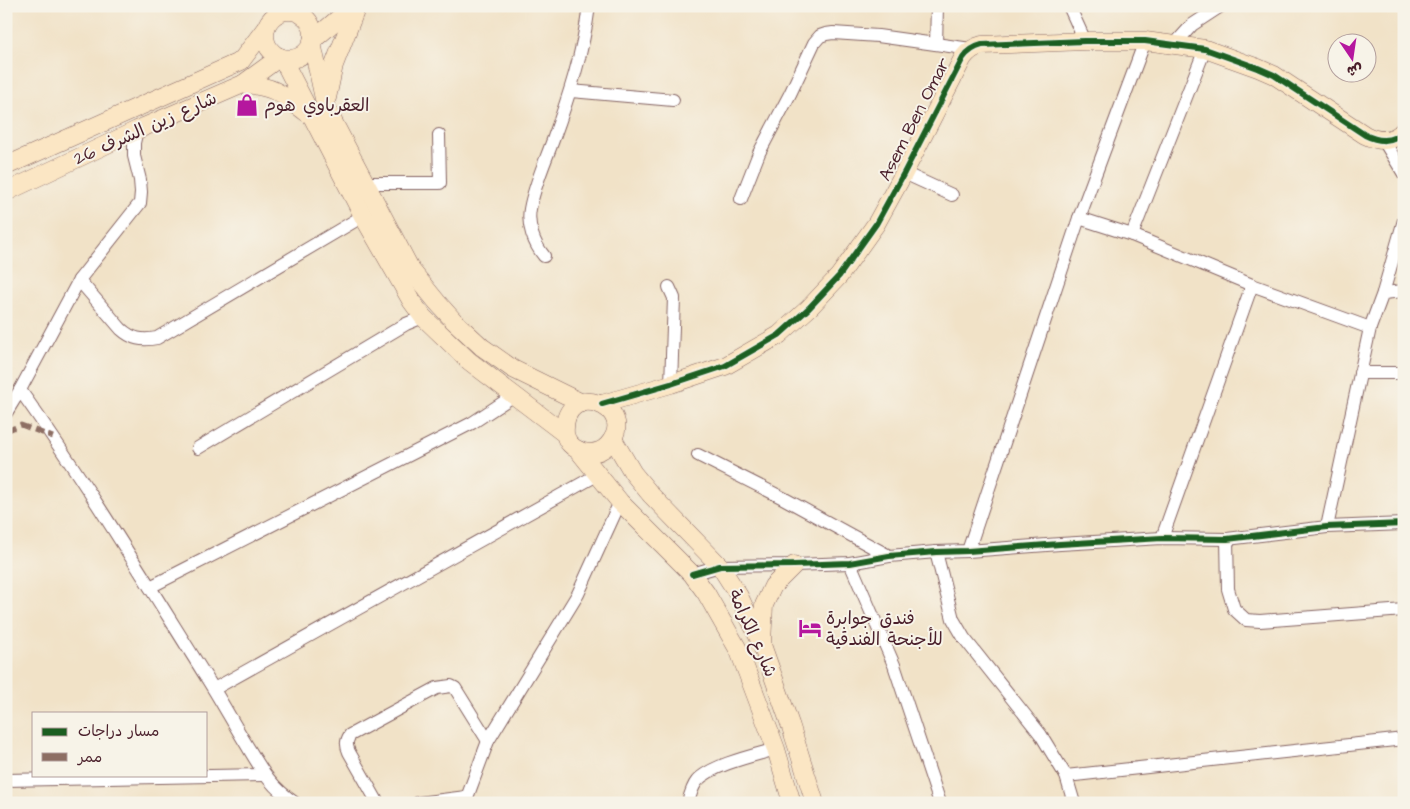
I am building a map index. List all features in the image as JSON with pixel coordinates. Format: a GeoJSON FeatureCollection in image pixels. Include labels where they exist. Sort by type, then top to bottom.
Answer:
{"type":"FeatureCollection","features":[{"type":"Feature","properties":{"kind":"street"},"geometry":{"type":"LineString","coordinates":[[312,42],[355,6]]}},
{"type":"Feature","properties":{"kind":"street"},"geometry":{"type":"LineString","coordinates":[[319,112],[355,6]]}},
{"type":"Feature","properties":{"kind":"street"},"geometry":{"type":"LineString","coordinates":[[544,256],[539,250],[530,225],[530,210],[534,193],[571,91],[586,33],[589,6]]}},
{"type":"Feature","properties":{"kind":"street"},"geometry":{"type":"LineString","coordinates":[[936,44],[937,6]]}},
{"type":"Feature","properties":{"kind":"street"},"geometry":{"type":"LineString","coordinates":[[1069,6],[1085,41]]}},
{"type":"Feature","properties":{"kind":"street"},"geometry":{"type":"LineString","coordinates":[[1174,45],[1192,25],[1221,6]]}},
{"type":"Feature","properties":{"kind":"street"},"geometry":{"type":"LineString","coordinates":[[286,12],[304,15],[312,27],[314,34],[312,42],[308,49],[297,58],[281,58],[274,54],[266,43],[265,36],[286,12]]}},
{"type":"Feature","properties":{"kind":"street","name":"شارع زين الشرف 26"},"geometry":{"type":"LineString","coordinates":[[6,166],[241,61],[286,12]]}},
{"type":"Feature","properties":{"kind":"street"},"geometry":{"type":"LineString","coordinates":[[741,199],[759,153],[790,94],[805,60],[820,36],[841,33],[878,36],[971,49]]}},
{"type":"Feature","properties":{"kind":"street"},"geometry":{"type":"LineString","coordinates":[[968,551],[1079,218],[1145,41]]}},
{"type":"Feature","properties":{"kind":"street","name":"Asem Ben Omar"},"geometry":{"type":"LineString","coordinates":[[602,404],[672,384],[725,366],[779,335],[803,313],[839,276],[876,224],[962,58],[971,49],[982,45],[1145,41],[1205,49],[1274,75],[1365,135],[1375,140],[1384,141]]}},
{"type":"Feature","properties":{"kind":"street"},"geometry":{"type":"LineString","coordinates":[[312,42],[319,112],[363,216],[412,302],[423,318],[469,361],[565,434]]}},
{"type":"Feature","properties":{"kind":"street"},"geometry":{"type":"LineString","coordinates":[[1132,235],[1205,49]]}},
{"type":"Feature","properties":{"kind":"street"},"geometry":{"type":"LineString","coordinates":[[281,58],[365,183],[412,270],[436,302],[482,347],[513,369],[582,403]]}},
{"type":"Feature","properties":{"kind":"street","name":"شارع زين الشرف 26"},"geometry":{"type":"LineString","coordinates":[[6,192],[137,130],[244,84],[281,58]]}},
{"type":"Feature","properties":{"kind":"street"},"geometry":{"type":"LineString","coordinates":[[244,84],[259,85],[273,89],[319,112]]}},
{"type":"Feature","properties":{"kind":"street"},"geometry":{"type":"LineString","coordinates":[[571,91],[674,100]]}},
{"type":"Feature","properties":{"kind":"street"},"geometry":{"type":"LineString","coordinates":[[6,413],[79,280],[140,202],[140,180],[134,156],[137,130]]}},
{"type":"Feature","properties":{"kind":"street"},"geometry":{"type":"LineString","coordinates":[[1404,130],[1395,138],[1384,141],[1404,174]]}},
{"type":"Feature","properties":{"kind":"street"},"geometry":{"type":"LineString","coordinates":[[365,183],[440,183],[439,135]]}},
{"type":"Feature","properties":{"kind":"street"},"geometry":{"type":"LineString","coordinates":[[904,173],[952,194]]}},
{"type":"Feature","properties":{"kind":"street"},"geometry":{"type":"LineString","coordinates":[[79,280],[120,329],[128,335],[137,339],[157,338],[363,216]]}},
{"type":"Feature","properties":{"kind":"street"},"geometry":{"type":"LineString","coordinates":[[1079,218],[1132,235],[1252,285],[1370,328]]}},
{"type":"Feature","properties":{"kind":"street"},"geometry":{"type":"LineString","coordinates":[[1327,527],[1370,328],[1404,220]]}},
{"type":"Feature","properties":{"kind":"street"},"geometry":{"type":"LineString","coordinates":[[1162,538],[1252,285]]}},
{"type":"Feature","properties":{"kind":"street"},"geometry":{"type":"LineString","coordinates":[[669,287],[674,298],[672,384]]}},
{"type":"Feature","properties":{"kind":"street"},"geometry":{"type":"LineString","coordinates":[[1382,293],[1404,291]]}},
{"type":"Feature","properties":{"kind":"street"},"geometry":{"type":"LineString","coordinates":[[198,448],[406,324],[423,318]]}},
{"type":"Feature","properties":{"kind":"street"},"geometry":{"type":"LineString","coordinates":[[1360,373],[1404,373]]}},
{"type":"Feature","properties":{"kind":"street"},"geometry":{"type":"LineString","coordinates":[[20,390],[103,512],[214,689],[264,775],[281,794],[295,803]]}},
{"type":"Feature","properties":{"kind":"street"},"geometry":{"type":"LineString","coordinates":[[615,420],[650,390]]}},
{"type":"Feature","properties":{"kind":"street"},"geometry":{"type":"LineString","coordinates":[[150,587],[472,423],[513,396]]}},
{"type":"Feature","properties":{"kind":"street"},"geometry":{"type":"LineString","coordinates":[[582,403],[602,404],[610,411],[615,420],[613,439],[604,449],[591,453],[578,450],[570,444],[565,434],[564,424],[567,415],[573,408],[582,403]]}},
{"type":"Feature","properties":{"kind":"street","name":"شارع الكرامة"},"geometry":{"type":"LineString","coordinates":[[613,439],[633,473],[651,495],[720,566],[739,596],[762,645],[815,803]]}},
{"type":"Feature","properties":{"kind":"street","name":"شارع الكرامة"},"geometry":{"type":"LineString","coordinates":[[578,450],[620,502],[692,574],[706,593],[739,651],[776,749],[792,803]]}},
{"type":"Feature","properties":{"kind":"street"},"geometry":{"type":"LineString","coordinates":[[698,455],[783,498],[889,556]]}},
{"type":"Feature","properties":{"kind":"street"},"geometry":{"type":"LineString","coordinates":[[214,689],[597,475]]}},
{"type":"Feature","properties":{"kind":"street"},"geometry":{"type":"LineString","coordinates":[[418,803],[466,800],[488,741],[578,594],[620,502]]}},
{"type":"Feature","properties":{"kind":"street"},"geometry":{"type":"LineString","coordinates":[[692,574],[720,566],[850,563],[889,556],[936,552],[1162,538],[1227,539],[1327,527],[1404,524]]}},
{"type":"Feature","properties":{"kind":"street"},"geometry":{"type":"LineString","coordinates":[[1227,539],[1228,589],[1234,609],[1246,620],[1260,621],[1404,610]]}},
{"type":"Feature","properties":{"kind":"street"},"geometry":{"type":"LineString","coordinates":[[936,552],[954,619],[964,638],[1041,735],[1066,776],[1074,803]]}},
{"type":"Feature","properties":{"kind":"street"},"geometry":{"type":"LineString","coordinates":[[850,563],[894,665],[940,803]]}},
{"type":"Feature","properties":{"kind":"street"},"geometry":{"type":"LineString","coordinates":[[762,645],[764,605],[773,586],[794,565]]}},
{"type":"Feature","properties":{"kind":"street"},"geometry":{"type":"LineString","coordinates":[[378,803],[346,745],[350,735],[438,688],[451,686],[455,688],[488,741]]}},
{"type":"Feature","properties":{"kind":"street"},"geometry":{"type":"LineString","coordinates":[[1066,776],[1404,739]]}},
{"type":"Feature","properties":{"kind":"street"},"geometry":{"type":"LineString","coordinates":[[688,803],[691,792],[697,782],[707,773],[733,762],[776,749]]}},
{"type":"Feature","properties":{"kind":"street"},"geometry":{"type":"LineString","coordinates":[[6,780],[264,775]]}},
{"type":"Feature","properties":{"kind":"marked path"},"geometry":{"type":"LineString","coordinates":[[6,431],[21,425],[53,437]]}},
{"type":"Feature","properties":{"kind":"cycle path"},"geometry":{"type":"LineString","coordinates":[[602,404],[725,366],[779,335],[809,308],[839,276],[876,224],[963,58],[969,51],[979,46],[1085,41],[1145,41],[1205,49],[1274,75],[1365,135],[1386,140],[1395,137],[1404,130]]}},
{"type":"Feature","properties":{"kind":"cycle path"},"geometry":{"type":"LineString","coordinates":[[692,574],[720,566],[850,563],[889,556],[936,552],[1162,538],[1227,539],[1327,527],[1404,524]]}},
{"type":"Feature","properties":{"kind":"place","name":"العقرباوي هوم"},"geometry":{"type":"Point","coordinates":[247,105]}},
{"type":"Feature","properties":{"kind":"place","name":"فندق جوابرة للأجنحة الفندقية"},"geometry":{"type":"Point","coordinates":[810,628]}}]}
